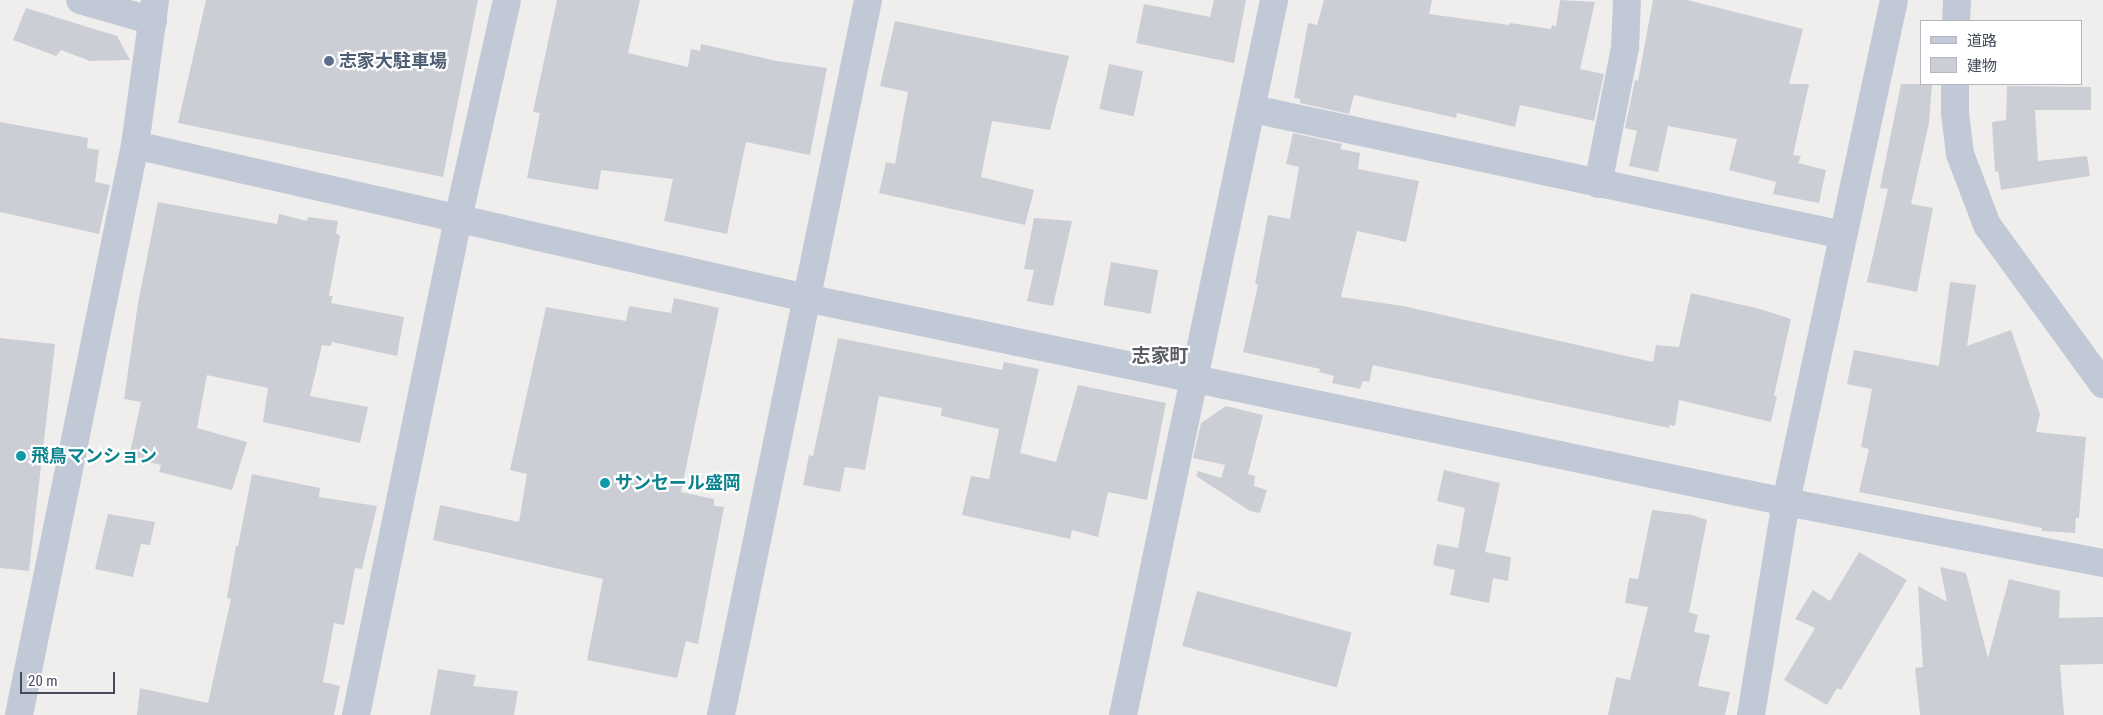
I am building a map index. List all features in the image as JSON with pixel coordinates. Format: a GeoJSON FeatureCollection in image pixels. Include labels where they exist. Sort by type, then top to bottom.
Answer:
{"type":"FeatureCollection","features":[{"type":"Feature","properties":{"kind":"street"},"geometry":{"type":"LineString","coordinates":[[19,715],[135,145],[154,11],[80,0]]}},
{"type":"Feature","properties":{"kind":"street"},"geometry":{"type":"LineString","coordinates":[[356,715],[458,219],[507,0]]}},
{"type":"Feature","properties":{"kind":"street"},"geometry":{"type":"LineString","coordinates":[[721,715],[868,0]]}},
{"type":"Feature","properties":{"kind":"street"},"geometry":{"type":"LineString","coordinates":[[1123,715],[1253,109],[1274,0]]}},
{"type":"Feature","properties":{"kind":"street"},"geometry":{"type":"LineString","coordinates":[[1598,184],[1625,48],[1626,0]]}},
{"type":"Feature","properties":{"kind":"street"},"geometry":{"type":"LineString","coordinates":[[1751,715],[1786,502],[1894,0]]}},
{"type":"Feature","properties":{"kind":"street"},"geometry":{"type":"LineString","coordinates":[[1956,20],[1957,0]]}},
{"type":"Feature","properties":{"kind":"street"},"geometry":{"type":"LineString","coordinates":[[1955,85],[1955,112],[1960,154],[1987,224],[2103,384]]}},
{"type":"Feature","properties":{"kind":"street"},"geometry":{"type":"LineString","coordinates":[[1253,109],[1843,235]]}},
{"type":"Feature","properties":{"kind":"street"},"geometry":{"type":"LineString","coordinates":[[135,145],[806,298],[1786,502],[2103,563]]}},
{"type":"Feature","properties":{"kind":"building","name":"志家大駐車場"},"geometry":{"type":"Polygon","coordinates":[[[206,0],[478,0],[443,177],[178,123],[206,0]]]}},
{"type":"Feature","properties":{"kind":"building"},"geometry":{"type":"Polygon","coordinates":[[[557,0],[640,0],[628,53],[688,67],[691,49],[700,51],[701,44],[777,61],[827,68],[810,155],[746,142],[727,234],[664,221],[673,179],[601,170],[598,190],[527,178],[540,113],[533,112],[557,0]]]}},
{"type":"Feature","properties":{"kind":"building"},"geometry":{"type":"Polygon","coordinates":[[[1214,0],[1246,0],[1234,63],[1136,43],[1144,4],[1210,17],[1214,0]]]}},
{"type":"Feature","properties":{"kind":"building"},"geometry":{"type":"Polygon","coordinates":[[[1324,0],[1432,0],[1429,14],[1551,29],[1552,25],[1556,26],[1560,0],[1595,2],[1580,69],[1604,74],[1594,121],[1520,105],[1515,127],[1457,113],[1456,118],[1354,95],[1349,114],[1300,103],[1300,99],[1294,98],[1308,23],[1317,25],[1324,0]]]}},
{"type":"Feature","properties":{"kind":"building"},"geometry":{"type":"Polygon","coordinates":[[[1653,0],[1687,0],[1803,29],[1789,84],[1809,84],[1793,155],[1801,156],[1798,163],[1826,170],[1819,203],[1773,194],[1776,182],[1729,170],[1737,139],[1668,126],[1658,172],[1629,166],[1637,131],[1625,128],[1635,80],[1638,81],[1653,0]]]}},
{"type":"Feature","properties":{"kind":"building"},"geometry":{"type":"Polygon","coordinates":[[[26,8],[117,36],[130,60],[90,61],[61,50],[56,56],[13,40],[26,8]]]}},
{"type":"Feature","properties":{"kind":"building"},"geometry":{"type":"Polygon","coordinates":[[[895,21],[1069,56],[1050,130],[992,121],[981,177],[1034,190],[1025,225],[879,193],[886,162],[895,164],[908,92],[880,86],[895,21]]]}},
{"type":"Feature","properties":{"kind":"building"},"geometry":{"type":"Polygon","coordinates":[[[1109,64],[1143,71],[1134,116],[1099,109],[1109,64]]]}},
{"type":"Feature","properties":{"kind":"building"},"geometry":{"type":"Polygon","coordinates":[[[1901,84],[1932,85],[1929,123],[1911,204],[1933,208],[1917,292],[1867,282],[1888,189],[1880,188],[1901,84]]]}},
{"type":"Feature","properties":{"kind":"building"},"geometry":{"type":"Polygon","coordinates":[[[2007,86],[2091,87],[2091,110],[2035,110],[2038,161],[2087,156],[2090,176],[2001,190],[1998,171],[1995,172],[1992,122],[2006,120],[2007,86]]]}},
{"type":"Feature","properties":{"kind":"building"},"geometry":{"type":"Polygon","coordinates":[[[0,122],[88,138],[87,148],[99,150],[95,182],[110,185],[99,234],[0,212],[0,122]]]}},
{"type":"Feature","properties":{"kind":"building"},"geometry":{"type":"Polygon","coordinates":[[[1293,133],[1342,144],[1340,149],[1360,153],[1358,169],[1419,181],[1406,242],[1357,231],[1341,297],[1403,306],[1653,362],[1656,345],[1679,347],[1691,293],[1760,309],[1791,319],[1774,396],[1777,396],[1771,422],[1679,400],[1675,426],[1669,425],[1669,428],[1373,365],[1369,382],[1363,381],[1360,389],[1332,383],[1334,376],[1319,372],[1320,369],[1243,352],[1258,285],[1255,284],[1268,215],[1290,219],[1299,167],[1286,164],[1293,133]]]}},
{"type":"Feature","properties":{"kind":"building"},"geometry":{"type":"Polygon","coordinates":[[[158,202],[277,224],[279,214],[307,221],[308,217],[338,221],[336,233],[340,236],[329,296],[333,296],[331,303],[404,317],[397,356],[332,342],[331,346],[322,345],[310,396],[368,407],[360,443],[263,422],[268,388],[207,375],[197,428],[247,442],[232,490],[159,472],[161,465],[129,457],[141,402],[124,399],[138,303],[158,202]]]}},
{"type":"Feature","properties":{"kind":"building"},"geometry":{"type":"Polygon","coordinates":[[[1034,218],[1072,221],[1053,306],[1027,301],[1034,270],[1024,269],[1034,218]]]}},
{"type":"Feature","properties":{"kind":"building"},"geometry":{"type":"Polygon","coordinates":[[[1111,262],[1158,270],[1151,314],[1103,305],[1111,262]]]}},
{"type":"Feature","properties":{"kind":"building"},"geometry":{"type":"Polygon","coordinates":[[[1950,282],[1976,285],[1967,346],[2011,330],[2040,414],[2036,432],[2086,437],[2079,518],[2076,518],[2075,533],[2042,531],[2042,528],[1859,492],[1869,449],[1861,447],[1872,389],[1847,384],[1854,350],[1939,366],[1950,282]]]}},
{"type":"Feature","properties":{"kind":"building","name":"サンセール盛岡"},"geometry":{"type":"Polygon","coordinates":[[[674,298],[719,308],[681,492],[714,499],[714,506],[724,507],[698,644],[686,641],[677,678],[587,660],[603,579],[433,540],[440,505],[519,522],[527,474],[510,470],[546,307],[626,321],[629,306],[671,313],[674,298]]]}},
{"type":"Feature","properties":{"kind":"building","name":"飛鳥マンション"},"geometry":{"type":"Polygon","coordinates":[[[0,338],[55,344],[29,571],[0,568],[0,338]]]}},
{"type":"Feature","properties":{"kind":"building"},"geometry":{"type":"Polygon","coordinates":[[[838,338],[1002,370],[1004,362],[1039,369],[1020,453],[1056,462],[1078,385],[1166,403],[1147,500],[1108,492],[1098,537],[1072,530],[1070,539],[962,515],[971,476],[989,479],[999,429],[941,416],[942,408],[879,396],[865,470],[845,467],[840,492],[803,485],[809,455],[813,456],[838,338]]]}},
{"type":"Feature","properties":{"kind":"building"},"geometry":{"type":"Polygon","coordinates":[[[1226,406],[1263,415],[1248,474],[1255,476],[1254,486],[1267,490],[1260,513],[1250,511],[1196,476],[1198,471],[1221,478],[1225,465],[1193,458],[1201,423],[1226,406]]]}},
{"type":"Feature","properties":{"kind":"building"},"geometry":{"type":"Polygon","coordinates":[[[1444,470],[1500,483],[1485,552],[1511,557],[1508,581],[1493,578],[1489,603],[1450,595],[1455,570],[1433,565],[1437,544],[1458,548],[1465,508],[1437,501],[1444,470]]]}},
{"type":"Feature","properties":{"kind":"building"},"geometry":{"type":"Polygon","coordinates":[[[252,474],[320,488],[319,497],[377,506],[362,569],[355,568],[344,625],[334,623],[323,682],[340,686],[334,715],[137,715],[140,688],[208,703],[231,599],[227,598],[252,474]]]}},
{"type":"Feature","properties":{"kind":"building"},"geometry":{"type":"Polygon","coordinates":[[[1652,510],[1692,515],[1707,520],[1689,612],[1698,615],[1694,632],[1710,635],[1698,686],[1730,692],[1725,715],[1608,715],[1616,677],[1630,680],[1648,607],[1625,603],[1629,578],[1638,579],[1652,510]]]}},
{"type":"Feature","properties":{"kind":"building"},"geometry":{"type":"Polygon","coordinates":[[[108,514],[155,522],[150,545],[141,544],[133,577],[95,569],[108,514]]]}},
{"type":"Feature","properties":{"kind":"building"},"geometry":{"type":"Polygon","coordinates":[[[1859,552],[1907,580],[1841,690],[1837,688],[1827,705],[1784,680],[1815,628],[1795,619],[1813,590],[1830,601],[1859,552]]]}},
{"type":"Feature","properties":{"kind":"building"},"geometry":{"type":"Polygon","coordinates":[[[1940,567],[1966,573],[1988,658],[2009,579],[2060,591],[2059,618],[2103,617],[2103,664],[2060,665],[2064,715],[1920,715],[1915,668],[1923,667],[1918,586],[1947,602],[1940,567]]]}},
{"type":"Feature","properties":{"kind":"building"},"geometry":{"type":"Polygon","coordinates":[[[1197,591],[1352,632],[1337,687],[1182,646],[1197,591]]]}},
{"type":"Feature","properties":{"kind":"building"},"geometry":{"type":"Polygon","coordinates":[[[438,669],[476,675],[473,686],[518,691],[514,715],[430,715],[438,669]]]}},
{"type":"Feature","properties":{"kind":"place","name":"志家大駐車場"},"geometry":{"type":"Point","coordinates":[329,61]}},
{"type":"Feature","properties":{"kind":"place","name":"飛鳥マンション"},"geometry":{"type":"Point","coordinates":[21,456]}},
{"type":"Feature","properties":{"kind":"place","name":"サンセール盛岡"},"geometry":{"type":"Point","coordinates":[605,483]}},
{"type":"Feature","properties":{"kind":"district","name":"志家町"},"geometry":{"type":"Point","coordinates":[1160,356]}}]}
